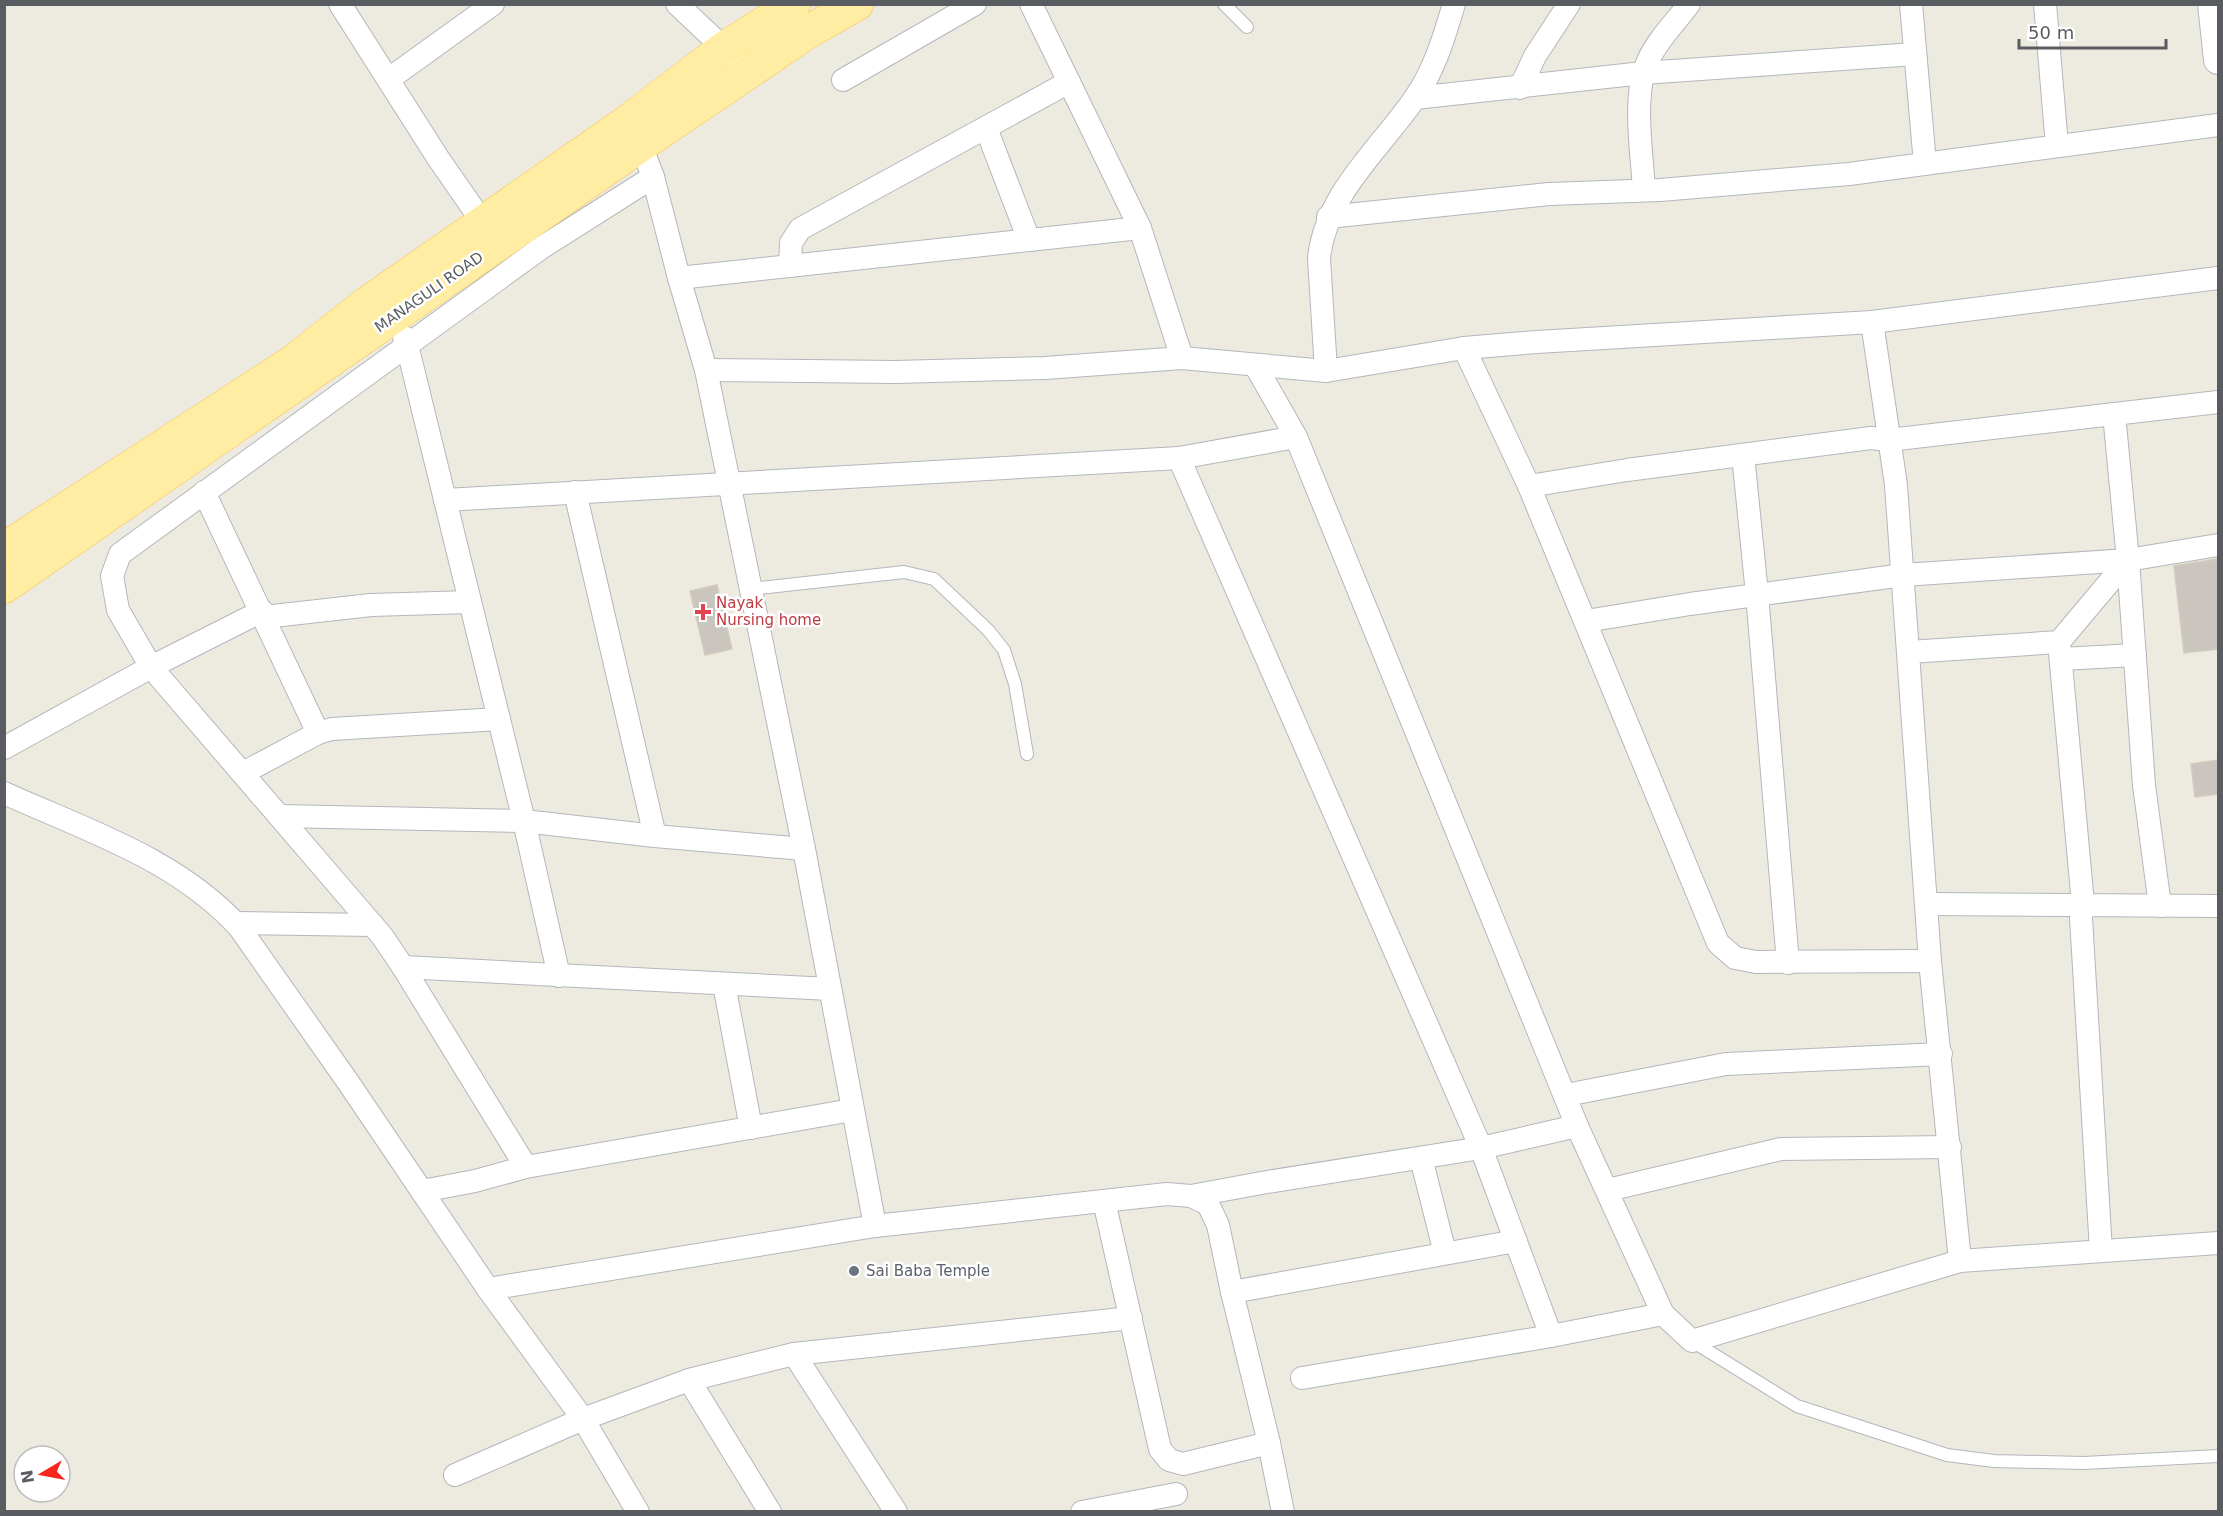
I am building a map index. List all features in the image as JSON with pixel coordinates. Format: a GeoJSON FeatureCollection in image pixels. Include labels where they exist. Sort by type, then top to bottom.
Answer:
{"type":"FeatureCollection","features":[{"type":"Feature","properties":{"kind":"main road","name":"MANAGULI ROAD"},"geometry":{"type":"LineString","coordinates":[[634,134],[723,49],[794,4]]}},
{"type":"Feature","properties":{"kind":"main road","name":"MANAGULI ROAD"},"geometry":{"type":"LineString","coordinates":[[4,549],[297,372],[386,323],[490,234],[634,134],[750,71],[808,32],[857,4]]}},
{"type":"Feature","properties":{"kind":"main road","name":"MANAGULI ROAD"},"geometry":{"type":"LineString","coordinates":[[4,587],[297,372]]}},
{"type":"Feature","properties":{"kind":"street"},"geometry":{"type":"LineString","coordinates":[[340,4],[438,158],[490,234]]}},
{"type":"Feature","properties":{"kind":"street"},"geometry":{"type":"LineString","coordinates":[[389,79],[492,4]]}},
{"type":"Feature","properties":{"kind":"street"},"geometry":{"type":"LineString","coordinates":[[677,4],[723,49],[750,71]]}},
{"type":"Feature","properties":{"kind":"street"},"geometry":{"type":"LineString","coordinates":[[843,80],[975,4]]}},
{"type":"Feature","properties":{"kind":"street"},"geometry":{"type":"LineString","coordinates":[[1032,4],[1140,228],[1182,358]]}},
{"type":"Feature","properties":{"kind":"street"},"geometry":{"type":"LineString","coordinates":[[1326,371],[1319,258],[1320,243],[1328,217],[1347,186],[1415,98],[1431,72],[1454,4]]}},
{"type":"Feature","properties":{"kind":"street"},"geometry":{"type":"LineString","coordinates":[[1521,88],[1535,56],[1569,4]]}},
{"type":"Feature","properties":{"kind":"street"},"geometry":{"type":"LineString","coordinates":[[1644,190],[1639,99],[1643,73],[1656,48],[1689,4]]}},
{"type":"Feature","properties":{"kind":"street"},"geometry":{"type":"LineString","coordinates":[[1911,4],[1925,164]]}},
{"type":"Feature","properties":{"kind":"street"},"geometry":{"type":"LineString","coordinates":[[2045,4],[2057,146]]}},
{"type":"Feature","properties":{"kind":"street"},"geometry":{"type":"LineString","coordinates":[[2212,4],[2218,60]]}},
{"type":"Feature","properties":{"kind":"street"},"geometry":{"type":"LineString","coordinates":[[1415,98],[1643,73],[1915,54]]}},
{"type":"Feature","properties":{"kind":"street"},"geometry":{"type":"LineString","coordinates":[[790,266],[791,243],[800,229],[1069,82]]}},
{"type":"Feature","properties":{"kind":"street"},"geometry":{"type":"LineString","coordinates":[[1328,217],[1549,194],[1644,190],[1849,174],[2218,125]]}},
{"type":"Feature","properties":{"kind":"street"},"geometry":{"type":"LineString","coordinates":[[986,128],[1029,240]]}},
{"type":"Feature","properties":{"kind":"street"},"geometry":{"type":"LineString","coordinates":[[634,134],[653,177],[706,370],[804,849],[875,1226]]}},
{"type":"Feature","properties":{"kind":"street"},"geometry":{"type":"LineString","coordinates":[[526,1167],[403,967],[373,925],[151,667],[118,610],[112,576],[120,554],[204,492],[386,323],[540,248],[653,177]]}},
{"type":"Feature","properties":{"kind":"street"},"geometry":{"type":"LineString","coordinates":[[679,278],[1140,228]]}},
{"type":"Feature","properties":{"kind":"street"},"geometry":{"type":"LineString","coordinates":[[706,370],[895,372],[1022,369],[1182,358],[1326,371],[1464,348],[1872,322],[2218,278]]}},
{"type":"Feature","properties":{"kind":"street"},"geometry":{"type":"LineString","coordinates":[[1872,322],[1896,486],[1930,961],[1960,1261]]}},
{"type":"Feature","properties":{"kind":"street"},"geometry":{"type":"LineString","coordinates":[[386,323],[445,500],[524,821],[559,976]]}},
{"type":"Feature","properties":{"kind":"street"},"geometry":{"type":"LineString","coordinates":[[1464,348],[1529,486],[1718,943],[1735,958],[1756,962],[1930,961]]}},
{"type":"Feature","properties":{"kind":"street"},"geometry":{"type":"LineString","coordinates":[[1255,365],[1296,437],[1577,1126],[1663,1314],[1692,1341],[1960,1261],[2218,1243]]}},
{"type":"Feature","properties":{"kind":"street"},"geometry":{"type":"LineString","coordinates":[[1529,486],[1627,470],[1871,438],[1889,440],[2218,402]]}},
{"type":"Feature","properties":{"kind":"street"},"geometry":{"type":"LineString","coordinates":[[2114,414],[2128,560],[2144,785],[2160,906]]}},
{"type":"Feature","properties":{"kind":"street"},"geometry":{"type":"LineString","coordinates":[[445,500],[1179,458],[1296,437]]}},
{"type":"Feature","properties":{"kind":"street"},"geometry":{"type":"LineString","coordinates":[[1743,455],[1788,963]]}},
{"type":"Feature","properties":{"kind":"street"},"geometry":{"type":"LineString","coordinates":[[1179,458],[1481,1148],[1551,1336]]}},
{"type":"Feature","properties":{"kind":"street"},"geometry":{"type":"LineString","coordinates":[[204,492],[318,733]]}},
{"type":"Feature","properties":{"kind":"street"},"geometry":{"type":"LineString","coordinates":[[575,492],[655,836]]}},
{"type":"Feature","properties":{"kind":"street"},"geometry":{"type":"LineString","coordinates":[[1586,621],[1757,594],[1903,575],[2128,560],[2218,545]]}},
{"type":"Feature","properties":{"kind":"street"},"geometry":{"type":"LineString","coordinates":[[2101,1251],[2081,918],[2083,904],[2060,650],[2128,560]]}},
{"type":"Feature","properties":{"kind":"street"},"geometry":{"type":"LineString","coordinates":[[4,748],[151,667],[263,614],[371,605],[470,602]]}},
{"type":"Feature","properties":{"kind":"street"},"geometry":{"type":"LineString","coordinates":[[1909,652],[2060,650],[2135,655]]}},
{"type":"Feature","properties":{"kind":"street"},"geometry":{"type":"LineString","coordinates":[[243,773],[318,733],[332,729],[499,719]]}},
{"type":"Feature","properties":{"kind":"street"},"geometry":{"type":"LineString","coordinates":[[4,793],[154,860],[194,885],[219,905],[236,923],[348,1082],[488,1289],[583,1419],[639,1512]]}},
{"type":"Feature","properties":{"kind":"street"},"geometry":{"type":"LineString","coordinates":[[280,816],[524,821],[655,836],[804,849]]}},
{"type":"Feature","properties":{"kind":"street"},"geometry":{"type":"LineString","coordinates":[[1927,904],[2218,906]]}},
{"type":"Feature","properties":{"kind":"street"},"geometry":{"type":"LineString","coordinates":[[236,923],[373,925]]}},
{"type":"Feature","properties":{"kind":"street"},"geometry":{"type":"LineString","coordinates":[[403,967],[830,989]]}},
{"type":"Feature","properties":{"kind":"street"},"geometry":{"type":"LineString","coordinates":[[724,984],[751,1128]]}},
{"type":"Feature","properties":{"kind":"street"},"geometry":{"type":"LineString","coordinates":[[1566,1095],[1726,1064],[1941,1054]]}},
{"type":"Feature","properties":{"kind":"street"},"geometry":{"type":"LineString","coordinates":[[422,1191],[475,1181],[526,1167],[852,1110]]}},
{"type":"Feature","properties":{"kind":"street"},"geometry":{"type":"LineString","coordinates":[[488,1289],[875,1226],[1167,1194],[1191,1196],[1481,1148],[1577,1126]]}},
{"type":"Feature","properties":{"kind":"street"},"geometry":{"type":"LineString","coordinates":[[1608,1190],[1782,1149],[1950,1147]]}},
{"type":"Feature","properties":{"kind":"street"},"geometry":{"type":"LineString","coordinates":[[1421,1158],[1445,1253]]}},
{"type":"Feature","properties":{"kind":"street"},"geometry":{"type":"LineString","coordinates":[[1191,1196],[1208,1204],[1218,1225],[1283,1512]]}},
{"type":"Feature","properties":{"kind":"street"},"geometry":{"type":"LineString","coordinates":[[1082,1512],[1177,1503],[1168,1460],[1160,1449],[1104,1201]]}},
{"type":"Feature","properties":{"kind":"street"},"geometry":{"type":"LineString","coordinates":[[1232,1292],[1516,1241]]}},
{"type":"Feature","properties":{"kind":"street"},"geometry":{"type":"LineString","coordinates":[[1302,1378],[1551,1336],[1663,1314]]}},
{"type":"Feature","properties":{"kind":"street"},"geometry":{"type":"LineString","coordinates":[[455,1475],[583,1419],[689,1380],[794,1354],[1131,1318]]}},
{"type":"Feature","properties":{"kind":"street"},"geometry":{"type":"LineString","coordinates":[[794,1354],[897,1512]]}},
{"type":"Feature","properties":{"kind":"street"},"geometry":{"type":"LineString","coordinates":[[689,1380],[771,1512]]}},
{"type":"Feature","properties":{"kind":"street"},"geometry":{"type":"LineString","coordinates":[[1168,1460],[1184,1464],[1269,1443]]}},
{"type":"Feature","properties":{"kind":"lane"},"geometry":{"type":"LineString","coordinates":[[1224,4],[1247,27]]}},
{"type":"Feature","properties":{"kind":"lane"},"geometry":{"type":"LineString","coordinates":[[750,589],[904,572],[934,579],[988,630],[1004,650],[1015,684],[1027,754]]}},
{"type":"Feature","properties":{"kind":"lane"},"geometry":{"type":"LineString","coordinates":[[1692,1341],[1797,1406],[1947,1455],[1994,1461],[2084,1462],[2218,1456]]}},
{"type":"Feature","properties":{"kind":"building"},"geometry":{"type":"Polygon","coordinates":[[[2218,559],[2218,649],[2184,653],[2174,566],[2218,559]]]}},
{"type":"Feature","properties":{"kind":"building"},"geometry":{"type":"Polygon","coordinates":[[[717,585],[732,649],[705,655],[690,591],[717,585]]]}},
{"type":"Feature","properties":{"kind":"building"},"geometry":{"type":"Polygon","coordinates":[[[2218,760],[2218,794],[2195,797],[2191,764],[2218,760]]]}},
{"type":"Feature","properties":{"kind":"place","name":"Nayak Nursing home"},"geometry":{"type":"Point","coordinates":[703,612]}},
{"type":"Feature","properties":{"kind":"place","name":"Sai Baba Temple"},"geometry":{"type":"Point","coordinates":[854,1271]}}]}
